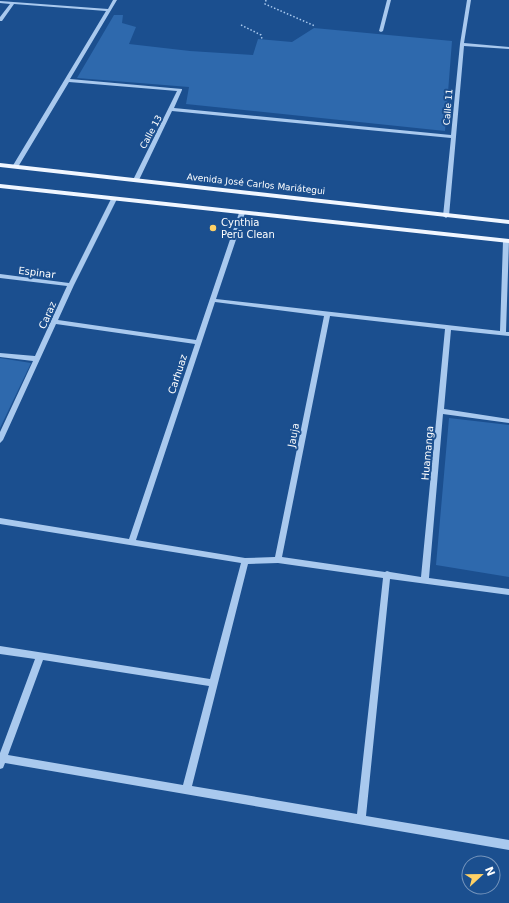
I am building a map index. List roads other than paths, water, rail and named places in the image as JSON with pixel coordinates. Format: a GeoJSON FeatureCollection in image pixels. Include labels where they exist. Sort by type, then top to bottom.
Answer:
{"type":"FeatureCollection","features":[{"type":"Feature","properties":{"kind":"main road","name":"Avenida José Carlos Mariátegui"},"geometry":{"type":"LineString","coordinates":[[0,165],[136,180],[412,221],[508,241]]}},
{"type":"Feature","properties":{"kind":"main road","name":"Avenida José Carlos Mariátegui"},"geometry":{"type":"LineString","coordinates":[[0,186],[242,212],[412,221],[446,216],[509,222]]}},
{"type":"Feature","properties":{"kind":"street"},"geometry":{"type":"LineString","coordinates":[[15,167],[116,0]]}},
{"type":"Feature","properties":{"kind":"street"},"geometry":{"type":"LineString","coordinates":[[381,31],[389,0]]}},
{"type":"Feature","properties":{"kind":"street","name":"Calle 11"},"geometry":{"type":"LineString","coordinates":[[446,216],[462,44],[469,0]]}},
{"type":"Feature","properties":{"kind":"street"},"geometry":{"type":"LineString","coordinates":[[0,2],[109,10]]}},
{"type":"Feature","properties":{"kind":"street"},"geometry":{"type":"LineString","coordinates":[[0,20],[13,3]]}},
{"type":"Feature","properties":{"kind":"street"},"geometry":{"type":"LineString","coordinates":[[462,44],[509,48]]}},
{"type":"Feature","properties":{"kind":"street","name":"Calle 13"},"geometry":{"type":"LineString","coordinates":[[67,80],[180,90],[136,180]]}},
{"type":"Feature","properties":{"kind":"street"},"geometry":{"type":"LineString","coordinates":[[172,109],[454,136]]}},
{"type":"Feature","properties":{"kind":"street","name":"Caraz"},"geometry":{"type":"LineString","coordinates":[[0,440],[71,285],[114,198]]}},
{"type":"Feature","properties":{"kind":"street","name":"Carhuaz"},"geometry":{"type":"LineString","coordinates":[[131,543],[242,212]]}},
{"type":"Feature","properties":{"kind":"street"},"geometry":{"type":"LineString","coordinates":[[212,300],[506,334],[508,241]]}},
{"type":"Feature","properties":{"kind":"street","name":"Espinar"},"geometry":{"type":"LineString","coordinates":[[0,276],[71,285]]}},
{"type":"Feature","properties":{"kind":"street","name":"Jauja"},"geometry":{"type":"LineString","coordinates":[[278,560],[327,314]]}},
{"type":"Feature","properties":{"kind":"street"},"geometry":{"type":"LineString","coordinates":[[55,322],[198,342]]}},
{"type":"Feature","properties":{"kind":"street","name":"Huamanga"},"geometry":{"type":"LineString","coordinates":[[425,580],[448,327]]}},
{"type":"Feature","properties":{"kind":"street"},"geometry":{"type":"LineString","coordinates":[[0,355],[38,359]]}},
{"type":"Feature","properties":{"kind":"street"},"geometry":{"type":"LineString","coordinates":[[441,411],[509,421]]}},
{"type":"Feature","properties":{"kind":"street"},"geometry":{"type":"LineString","coordinates":[[0,520],[245,561],[278,560],[509,592]]}},
{"type":"Feature","properties":{"kind":"street"},"geometry":{"type":"LineString","coordinates":[[186,790],[245,561]]}},
{"type":"Feature","properties":{"kind":"street"},"geometry":{"type":"LineString","coordinates":[[361,820],[387,574]]}},
{"type":"Feature","properties":{"kind":"street"},"geometry":{"type":"LineString","coordinates":[[0,650],[213,682]]}},
{"type":"Feature","properties":{"kind":"street"},"geometry":{"type":"LineString","coordinates":[[40,657],[1,762],[186,790],[509,845]]}},
{"type":"Feature","properties":{"kind":"place","name":"Cynthia Perū Clean"},"geometry":{"type":"Point","coordinates":[213,228]}}]}
